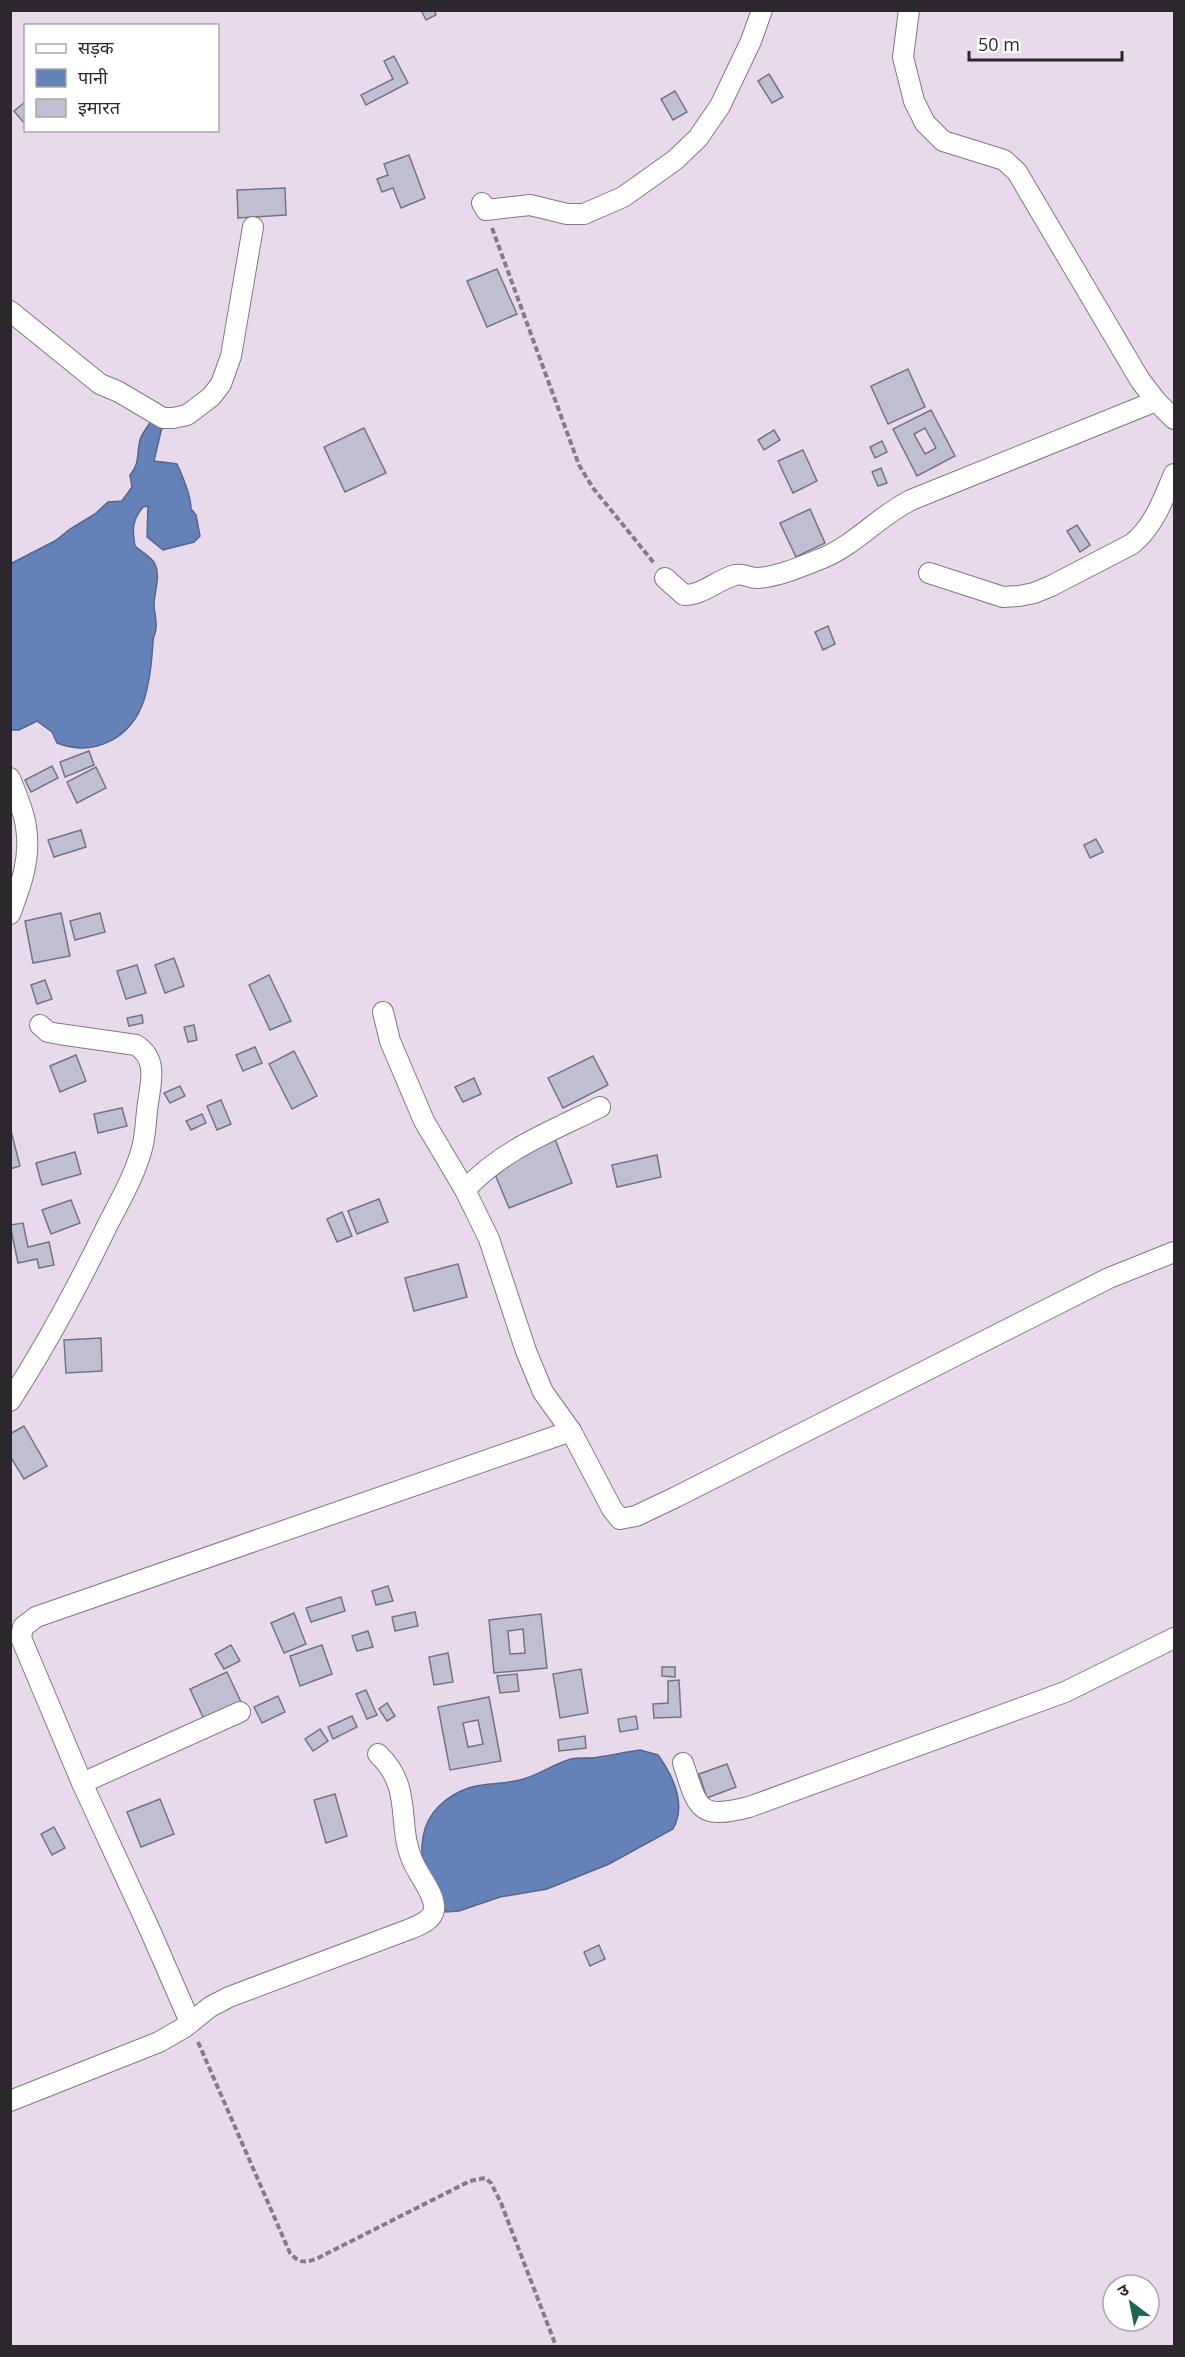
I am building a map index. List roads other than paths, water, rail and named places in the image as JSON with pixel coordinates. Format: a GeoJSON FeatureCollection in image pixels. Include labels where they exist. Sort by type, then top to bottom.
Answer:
{"type":"FeatureCollection","features":[{"type":"Feature","properties":{"kind":"street"},"geometry":{"type":"LineString","coordinates":[[484,206],[530,205],[567,214],[584,214],[623,197],[675,160],[698,138],[720,106],[751,41],[762,10]]}},
{"type":"Feature","properties":{"kind":"street"},"geometry":{"type":"LineString","coordinates":[[909,10],[903,57],[914,101],[925,123],[943,141],[1004,160],[1017,172],[1140,380],[1156,402],[1174,419]]}},
{"type":"Feature","properties":{"kind":"street"},"geometry":{"type":"LineString","coordinates":[[10,311],[100,384],[163,418],[187,415],[212,397],[221,384],[231,356],[253,227]]}},
{"type":"Feature","properties":{"kind":"street"},"geometry":{"type":"LineString","coordinates":[[665,578],[684,595],[694,595],[736,575],[746,574],[754,578],[767,576],[822,558],[853,542],[894,509],[911,500],[1156,402]]}},
{"type":"Feature","properties":{"kind":"street"},"geometry":{"type":"LineString","coordinates":[[929,573],[1003,597],[1034,593],[1124,549],[1144,534],[1154,520],[1174,474]]}},
{"type":"Feature","properties":{"kind":"street"},"geometry":{"type":"LineString","coordinates":[[10,778],[26,826],[28,851],[23,882],[10,914]]}},
{"type":"Feature","properties":{"kind":"street"},"geometry":{"type":"LineString","coordinates":[[382,1012],[402,1073],[424,1121],[465,1190],[489,1239],[543,1392],[571,1431],[620,1519],[636,1516],[1109,1278],[1174,1252]]}},
{"type":"Feature","properties":{"kind":"street"},"geometry":{"type":"LineString","coordinates":[[10,1401],[36,1362],[90,1262],[126,1188],[142,1145],[153,1072],[150,1059],[144,1050],[136,1045],[59,1035],[48,1032],[40,1025]]}},
{"type":"Feature","properties":{"kind":"street"},"geometry":{"type":"LineString","coordinates":[[465,1190],[480,1174],[505,1155],[600,1107]]}},
{"type":"Feature","properties":{"kind":"street"},"geometry":{"type":"LineString","coordinates":[[190,2022],[82,1783],[15,1626],[571,1431]]}},
{"type":"Feature","properties":{"kind":"street"},"geometry":{"type":"LineString","coordinates":[[683,1763],[697,1801],[702,1808],[720,1814],[733,1811],[760,1804],[1065,1692],[1174,1638]]}},
{"type":"Feature","properties":{"kind":"street"},"geometry":{"type":"LineString","coordinates":[[82,1783],[240,1712]]}},
{"type":"Feature","properties":{"kind":"street"},"geometry":{"type":"LineString","coordinates":[[10,2101],[159,2042],[173,2035],[204,2010],[229,1997],[410,1929],[429,1919],[435,1908],[433,1899],[409,1852],[402,1796],[395,1774],[389,1764],[378,1754]]}},
{"type":"Feature","properties":{"kind":"water"},"geometry":{"type":"Polygon","coordinates":[[[152,419],[165,424],[161,431],[154,461],[177,464],[188,492],[191,509],[196,515],[200,536],[194,542],[163,550],[147,537],[148,506],[143,507],[135,521],[133,530],[135,546],[153,561],[157,569],[154,605],[156,628],[146,693],[138,714],[121,734],[110,741],[84,748],[57,743],[52,732],[37,721],[19,730],[11,730],[10,564],[55,541],[95,514],[108,502],[122,501],[132,487],[130,475],[136,466],[142,435],[152,419]]]}},
{"type":"Feature","properties":{"kind":"water"},"geometry":{"type":"Polygon","coordinates":[[[640,1750],[658,1755],[673,1781],[679,1810],[673,1829],[609,1864],[547,1889],[500,1897],[459,1911],[446,1912],[435,1896],[428,1879],[423,1862],[422,1846],[425,1829],[432,1815],[444,1802],[468,1788],[513,1782],[571,1759],[596,1758],[640,1750]]]}}]}
